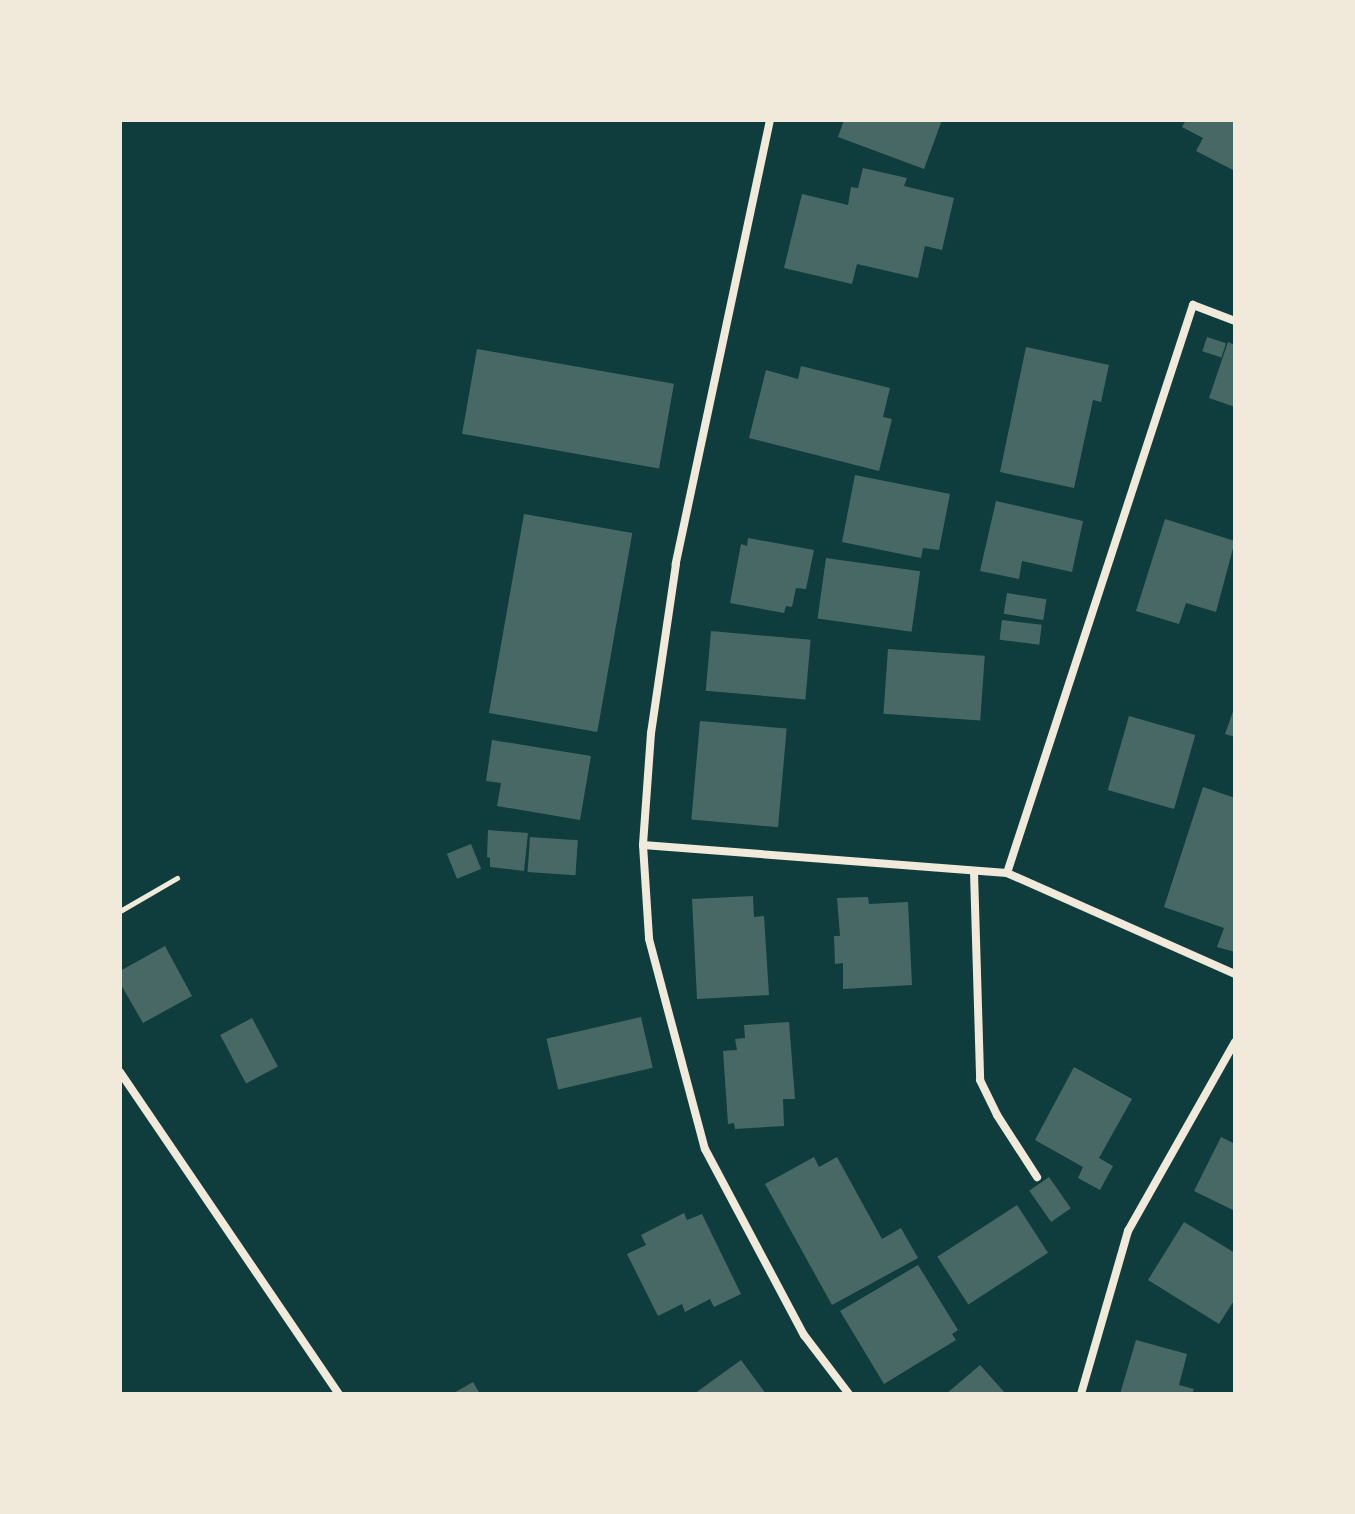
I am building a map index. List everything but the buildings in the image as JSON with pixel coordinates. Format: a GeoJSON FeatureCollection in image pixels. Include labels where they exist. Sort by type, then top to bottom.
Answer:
{"type":"FeatureCollection","features":[{"type":"Feature","properties":{"kind":"street"},"geometry":{"type":"LineString","coordinates":[[770,120],[676,564],[651,733],[643,845],[649,939],[705,1149],[804,1335],[849,1394]]}},
{"type":"Feature","properties":{"kind":"street"},"geometry":{"type":"LineString","coordinates":[[1007,873],[1193,305],[1235,321]]}},
{"type":"Feature","properties":{"kind":"street"},"geometry":{"type":"LineString","coordinates":[[643,845],[1007,873],[1235,974]]}},
{"type":"Feature","properties":{"kind":"street"},"geometry":{"type":"LineString","coordinates":[[974,872],[980,1080],[997,1115],[1037,1177]]}},
{"type":"Feature","properties":{"kind":"street"},"geometry":{"type":"LineString","coordinates":[[1081,1394],[1128,1231],[1235,1042]]}},
{"type":"Feature","properties":{"kind":"street"},"geometry":{"type":"LineString","coordinates":[[120,1072],[339,1394]]}},
{"type":"Feature","properties":{"kind":"path"},"geometry":{"type":"LineString","coordinates":[[120,911],[177,878]]}}]}
